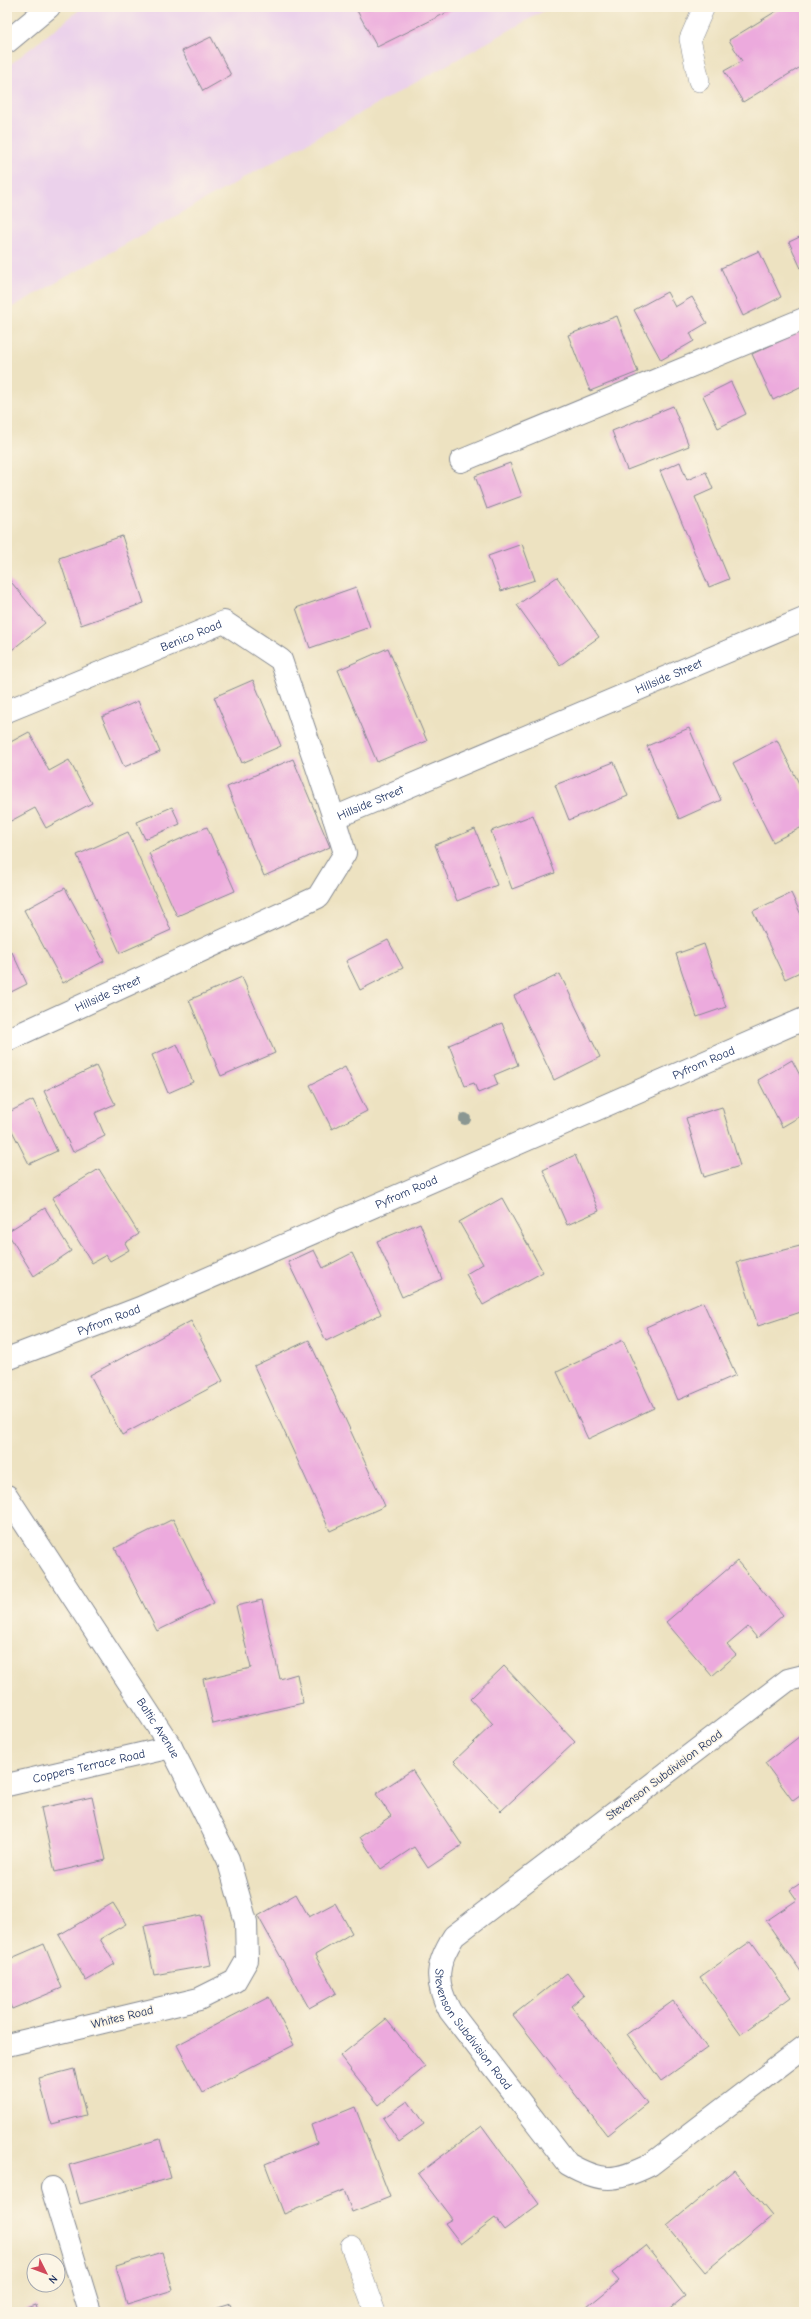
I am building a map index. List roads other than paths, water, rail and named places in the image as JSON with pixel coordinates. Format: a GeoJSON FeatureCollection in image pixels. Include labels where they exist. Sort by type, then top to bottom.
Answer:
{"type":"FeatureCollection","features":[{"type":"Feature","properties":{"kind":"street"},"geometry":{"type":"LineString","coordinates":[[7,42],[49,7]]}},
{"type":"Feature","properties":{"kind":"street"},"geometry":{"type":"LineString","coordinates":[[461,461],[804,319]]}},
{"type":"Feature","properties":{"kind":"street","name":"Hillside Street"},"geometry":{"type":"LineString","coordinates":[[7,1040],[318,897],[345,853],[334,818],[804,619]]}},
{"type":"Feature","properties":{"kind":"street","name":"Benico Road"},"geometry":{"type":"LineString","coordinates":[[7,711],[224,622],[281,660],[334,818]]}},
{"type":"Feature","properties":{"kind":"street","name":"Pyfrom Road"},"geometry":{"type":"LineString","coordinates":[[7,1359],[147,1305],[804,1019]]}},
{"type":"Feature","properties":{"kind":"street","name":"Baltic Avenue"},"geometry":{"type":"LineString","coordinates":[[7,1496],[171,1747],[228,1859],[246,1922],[247,1960],[235,1980]]}},
{"type":"Feature","properties":{"kind":"street","name":"Stevenson Subdivision Road"},"geometry":{"type":"LineString","coordinates":[[804,1676],[788,1680],[454,1936],[443,1953],[438,1973],[441,1993],[450,2011],[568,2164],[587,2175],[609,2179],[630,2175],[650,2165],[804,2047]]}},
{"type":"Feature","properties":{"kind":"street","name":"Coppers Terrace Road"},"geometry":{"type":"LineString","coordinates":[[7,1785],[171,1747]]}},
{"type":"Feature","properties":{"kind":"street","name":"Whites Road"},"geometry":{"type":"LineString","coordinates":[[7,2045],[198,1999],[235,1980]]}},
{"type":"Feature","properties":{"kind":"street"},"geometry":{"type":"LineString","coordinates":[[52,2188],[90,2312]]}},
{"type":"Feature","properties":{"kind":"lane"},"geometry":{"type":"LineString","coordinates":[[699,81],[690,39],[704,7]]}},
{"type":"Feature","properties":{"kind":"lane"},"geometry":{"type":"LineString","coordinates":[[351,2246],[375,2312]]}}]}
